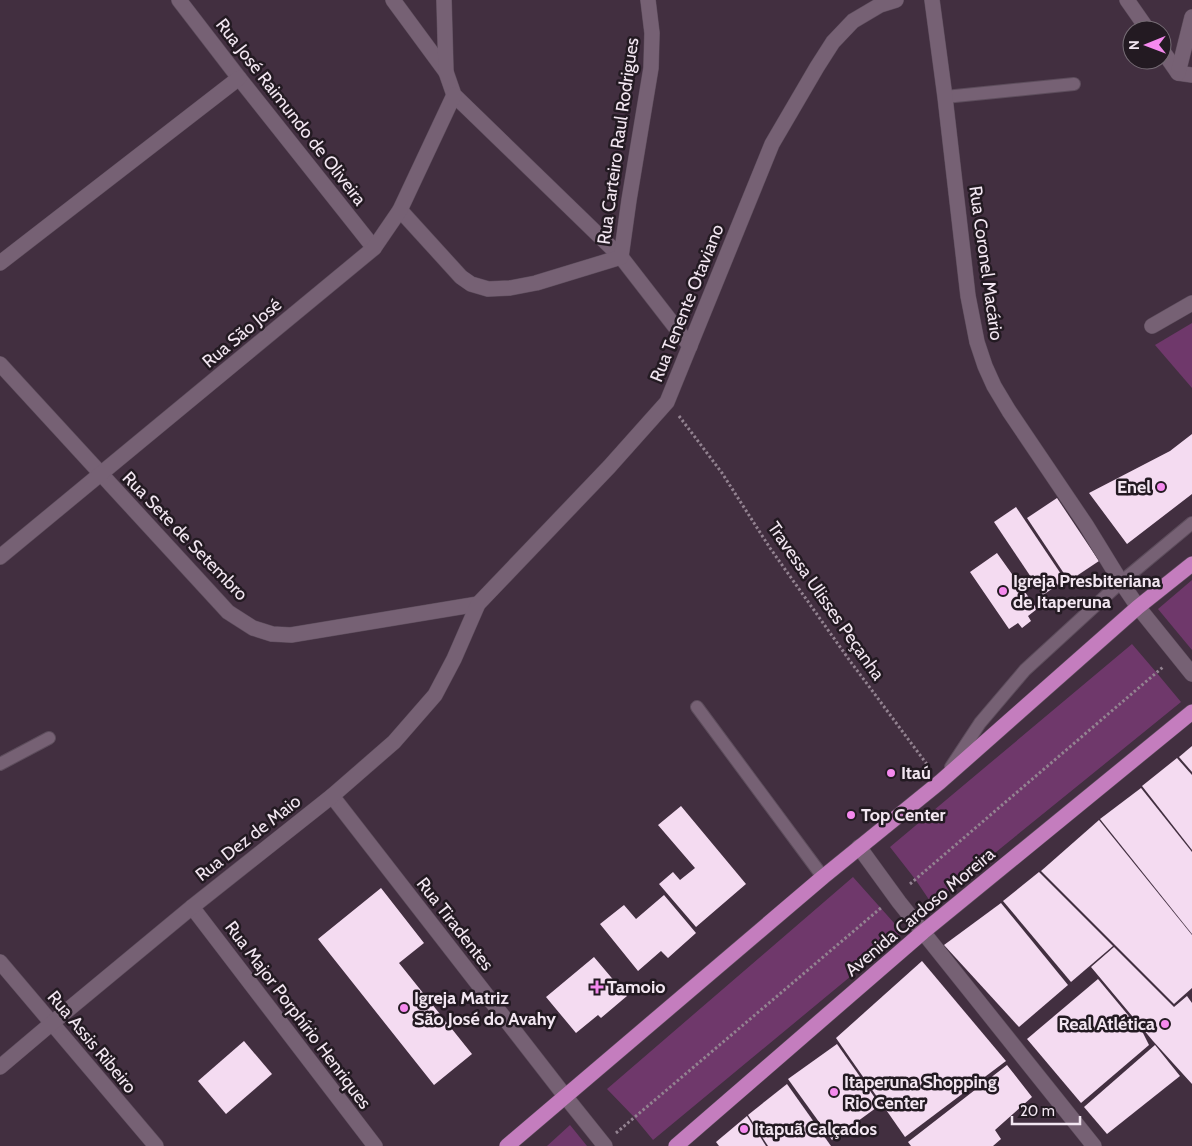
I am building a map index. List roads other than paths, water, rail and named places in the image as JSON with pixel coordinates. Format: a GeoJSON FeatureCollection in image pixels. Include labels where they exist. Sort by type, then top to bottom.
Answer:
{"type":"FeatureCollection","features":[{"type":"Feature","properties":{"kind":"highway"},"geometry":{"type":"LineString","coordinates":[[507,1146],[823,877],[940,782],[1138,607],[1192,564]]}},
{"type":"Feature","properties":{"kind":"highway","name":"Avenida Cardoso Moreira"},"geometry":{"type":"LineString","coordinates":[[676,1146],[923,932],[1192,712]]}},
{"type":"Feature","properties":{"kind":"street","name":"Rua José Raimundo de Oliveira"},"geometry":{"type":"LineString","coordinates":[[179,0],[374,248]]}},
{"type":"Feature","properties":{"kind":"street"},"geometry":{"type":"LineString","coordinates":[[393,0],[446,72],[454,95],[621,258],[690,346]]}},
{"type":"Feature","properties":{"kind":"street"},"geometry":{"type":"LineString","coordinates":[[444,0],[446,72]]}},
{"type":"Feature","properties":{"kind":"street","name":"Rua Carteiro Raul Rodrigues"},"geometry":{"type":"LineString","coordinates":[[621,258],[651,68],[652,34],[648,0]]}},
{"type":"Feature","properties":{"kind":"street","name":"Rua Tenente Otaviano"},"geometry":{"type":"LineString","coordinates":[[478,604],[609,467],[667,402],[772,144],[817,67],[834,42],[853,21],[880,5],[896,0]]}},
{"type":"Feature","properties":{"kind":"street","name":"Rua Coronel Macário"},"geometry":{"type":"LineString","coordinates":[[932,0],[968,296],[977,342],[985,366],[1009,411],[1086,525],[1121,582],[1138,607],[1192,674]]}},
{"type":"Feature","properties":{"kind":"street"},"geometry":{"type":"LineString","coordinates":[[1127,0],[1141,20]]}},
{"type":"Feature","properties":{"kind":"street"},"geometry":{"type":"LineString","coordinates":[[1185,74],[1192,17]]}},
{"type":"Feature","properties":{"kind":"street"},"geometry":{"type":"LineString","coordinates":[[1172,60],[1185,74]]}},
{"type":"Feature","properties":{"kind":"street"},"geometry":{"type":"LineString","coordinates":[[0,263],[239,78]]}},
{"type":"Feature","properties":{"kind":"street","name":"Rua São José"},"geometry":{"type":"LineString","coordinates":[[0,557],[374,248],[400,210],[454,95]]}},
{"type":"Feature","properties":{"kind":"street"},"geometry":{"type":"LineString","coordinates":[[400,210],[460,277],[471,284],[488,288],[510,288],[536,283],[621,258]]}},
{"type":"Feature","properties":{"kind":"street"},"geometry":{"type":"LineString","coordinates":[[1152,326],[1192,303]]}},
{"type":"Feature","properties":{"kind":"street","name":"Rua Sete de Setembro"},"geometry":{"type":"LineString","coordinates":[[0,364],[228,612],[253,628],[272,634],[291,635],[478,604]]}},
{"type":"Feature","properties":{"kind":"street","name":"Rua Dez de Maio"},"geometry":{"type":"LineString","coordinates":[[0,1067],[192,907],[332,796],[394,742],[434,695],[454,659],[478,604]]}},
{"type":"Feature","properties":{"kind":"street","name":"Rua Tiradentes"},"geometry":{"type":"LineString","coordinates":[[332,796],[605,1146]]}},
{"type":"Feature","properties":{"kind":"street"},"geometry":{"type":"LineString","coordinates":[[859,847],[923,932],[1094,1146]]}},
{"type":"Feature","properties":{"kind":"street","name":"Rua Major Porphírio Henriques"},"geometry":{"type":"LineString","coordinates":[[192,907],[375,1146]]}},
{"type":"Feature","properties":{"kind":"street","name":"Rua Assis Ribeiro"},"geometry":{"type":"LineString","coordinates":[[0,962],[153,1145]]}},
{"type":"Feature","properties":{"kind":"lane"},"geometry":{"type":"LineString","coordinates":[[945,97],[1074,84]]}},
{"type":"Feature","properties":{"kind":"lane"},"geometry":{"type":"LineString","coordinates":[[940,782],[980,723],[1025,670],[1121,582],[1192,523]]}},
{"type":"Feature","properties":{"kind":"lane"},"geometry":{"type":"LineString","coordinates":[[696,706],[823,877]]}},
{"type":"Feature","properties":{"kind":"lane"},"geometry":{"type":"LineString","coordinates":[[0,764],[49,738]]}},
{"type":"Feature","properties":{"kind":"place","name":"Enel"},"geometry":{"type":"Point","coordinates":[1161,487]}},
{"type":"Feature","properties":{"kind":"place","name":"Igreja Presbiteriana de Itaperuna"},"geometry":{"type":"Point","coordinates":[1003,591]}},
{"type":"Feature","properties":{"kind":"place","name":"Itaú"},"geometry":{"type":"Point","coordinates":[891,773]}},
{"type":"Feature","properties":{"kind":"place","name":"Top Center"},"geometry":{"type":"Point","coordinates":[851,815]}},
{"type":"Feature","properties":{"kind":"place","name":"Tamoio"},"geometry":{"type":"Point","coordinates":[597,987]}},
{"type":"Feature","properties":{"kind":"place","name":"Igreja Matriz São José do Avahy"},"geometry":{"type":"Point","coordinates":[404,1008]}},
{"type":"Feature","properties":{"kind":"place","name":"Real Atlética"},"geometry":{"type":"Point","coordinates":[1165,1024]}},
{"type":"Feature","properties":{"kind":"place","name":"Itaperuna Shopping Rio Center"},"geometry":{"type":"Point","coordinates":[834,1092]}},
{"type":"Feature","properties":{"kind":"place","name":"Itapuã Calçados"},"geometry":{"type":"Point","coordinates":[744,1129]}}]}
